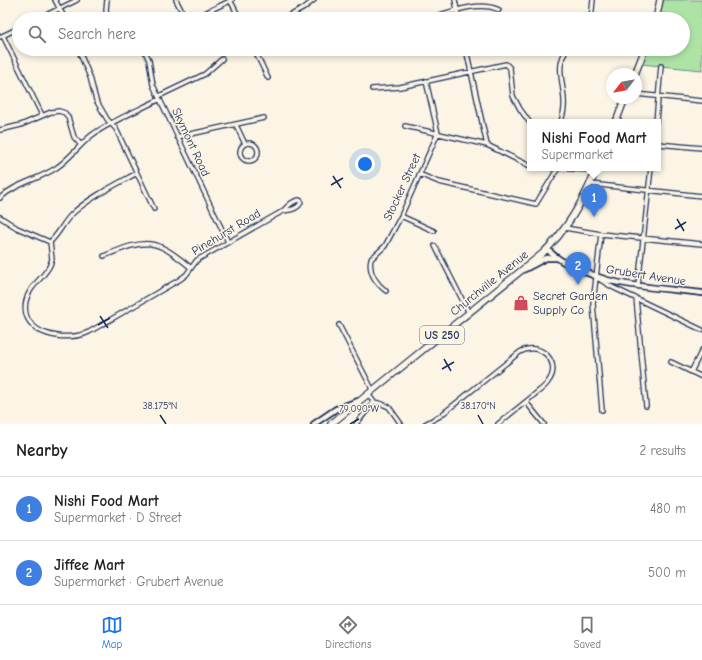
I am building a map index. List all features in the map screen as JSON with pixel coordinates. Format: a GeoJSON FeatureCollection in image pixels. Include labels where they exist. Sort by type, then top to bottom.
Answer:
{"type":"FeatureCollection","features":[{"type":"Feature","properties":{"kind":"main road"},"geometry":{"type":"LineString","coordinates":[[657,12],[660,0]]}},
{"type":"Feature","properties":{"kind":"main road"},"geometry":{"type":"LineString","coordinates":[[637,68],[642,56]]}},
{"type":"Feature","properties":{"kind":"main road"},"geometry":{"type":"LineString","coordinates":[[617,119],[624,104]]}},
{"type":"Feature","properties":{"kind":"main road","name":"Churchville Avenue"},"geometry":{"type":"LineString","coordinates":[[331,424],[524,270],[547,249],[565,228],[578,209],[595,171]]}},
{"type":"Feature","properties":{"kind":"street"},"geometry":{"type":"LineString","coordinates":[[55,0],[62,12]]}},
{"type":"Feature","properties":{"kind":"street"},"geometry":{"type":"LineString","coordinates":[[53,12],[77,0]]}},
{"type":"Feature","properties":{"kind":"street"},"geometry":{"type":"LineString","coordinates":[[106,12],[107,0]]}},
{"type":"Feature","properties":{"kind":"street"},"geometry":{"type":"LineString","coordinates":[[176,0],[182,12]]}},
{"type":"Feature","properties":{"kind":"street"},"geometry":{"type":"LineString","coordinates":[[206,12],[231,0],[237,12]]}},
{"type":"Feature","properties":{"kind":"street"},"geometry":{"type":"LineString","coordinates":[[297,12],[314,0]]}},
{"type":"Feature","properties":{"kind":"street"},"geometry":{"type":"LineString","coordinates":[[455,0],[457,10]]}},
{"type":"Feature","properties":{"kind":"street"},"geometry":{"type":"LineString","coordinates":[[592,12],[593,0]]}},
{"type":"Feature","properties":{"kind":"street"},"geometry":{"type":"LineString","coordinates":[[450,12],[484,5],[492,6],[499,10]]}},
{"type":"Feature","properties":{"kind":"street"},"geometry":{"type":"LineString","coordinates":[[12,32],[1,37],[42,115]]}},
{"type":"Feature","properties":{"kind":"street"},"geometry":{"type":"LineString","coordinates":[[81,56],[90,77],[96,100],[112,124],[154,209]]}},
{"type":"Feature","properties":{"kind":"street","name":"Skymont Road"},"geometry":{"type":"LineString","coordinates":[[147,56],[152,82],[228,242]]}},
{"type":"Feature","properties":{"kind":"street"},"geometry":{"type":"LineString","coordinates":[[257,56],[268,78]]}},
{"type":"Feature","properties":{"kind":"street"},"geometry":{"type":"LineString","coordinates":[[468,56],[487,145]]}},
{"type":"Feature","properties":{"kind":"street"},"geometry":{"type":"LineString","coordinates":[[562,119],[564,105],[560,66],[563,56]]}},
{"type":"Feature","properties":{"kind":"street"},"geometry":{"type":"LineString","coordinates":[[0,198],[15,187],[57,167],[97,132],[205,74],[222,59]]}},
{"type":"Feature","properties":{"kind":"street"},"geometry":{"type":"LineString","coordinates":[[372,89],[400,87],[503,64],[508,65],[510,68],[514,98],[527,119]]}},
{"type":"Feature","properties":{"kind":"street"},"geometry":{"type":"LineString","coordinates":[[656,119],[661,66]]}},
{"type":"Feature","properties":{"kind":"street"},"geometry":{"type":"LineString","coordinates":[[426,81],[438,133]]}},
{"type":"Feature","properties":{"kind":"street"},"geometry":{"type":"LineString","coordinates":[[642,95],[702,101]]}},
{"type":"Feature","properties":{"kind":"street"},"geometry":{"type":"LineString","coordinates":[[0,130],[21,125],[42,115],[55,111],[65,113],[70,121],[74,137],[81,145]]}},
{"type":"Feature","properties":{"kind":"street"},"geometry":{"type":"LineString","coordinates":[[177,137],[264,118]]}},
{"type":"Feature","properties":{"kind":"street"},"geometry":{"type":"LineString","coordinates":[[236,125],[245,144]]}},
{"type":"Feature","properties":{"kind":"street"},"geometry":{"type":"LineString","coordinates":[[405,126],[487,145],[527,165]]}},
{"type":"Feature","properties":{"kind":"street","name":"Stocker Street"},"geometry":{"type":"LineString","coordinates":[[386,290],[377,284],[370,269],[370,261],[372,257],[385,246],[401,216],[438,133]]}},
{"type":"Feature","properties":{"kind":"street"},"geometry":{"type":"LineString","coordinates":[[245,144],[253,144],[258,148],[258,155],[253,161],[246,161],[241,156],[241,149],[245,144]]}},
{"type":"Feature","properties":{"kind":"street"},"geometry":{"type":"LineString","coordinates":[[661,144],[702,148]]}},
{"type":"Feature","properties":{"kind":"street"},"geometry":{"type":"LineString","coordinates":[[419,174],[440,182],[536,204],[556,171]]}},
{"type":"Feature","properties":{"kind":"street"},"geometry":{"type":"LineString","coordinates":[[638,286],[650,171]]}},
{"type":"Feature","properties":{"kind":"street"},"geometry":{"type":"LineString","coordinates":[[0,217],[17,228],[50,242],[75,211],[98,195],[137,173]]}},
{"type":"Feature","properties":{"kind":"street"},"geometry":{"type":"LineString","coordinates":[[590,184],[702,196]]}},
{"type":"Feature","properties":{"kind":"street","name":"Pinehurst Road"},"geometry":{"type":"LineString","coordinates":[[50,242],[52,260],[27,297],[26,313],[31,322],[40,331],[48,335],[69,336],[87,333],[179,280],[186,275],[190,267],[197,260],[283,211],[296,200],[301,201],[299,205],[293,209],[283,211]]}},
{"type":"Feature","properties":{"kind":"street"},"geometry":{"type":"LineString","coordinates":[[401,216],[434,231]]}},
{"type":"Feature","properties":{"kind":"street"},"geometry":{"type":"LineString","coordinates":[[565,228],[601,234],[702,244]]}},
{"type":"Feature","properties":{"kind":"street"},"geometry":{"type":"LineString","coordinates":[[601,234],[593,309],[602,410]]}},
{"type":"Feature","properties":{"kind":"street"},"geometry":{"type":"LineString","coordinates":[[104,256],[138,244],[152,244],[167,249],[190,267]]}},
{"type":"Feature","properties":{"kind":"street"},"geometry":{"type":"LineString","coordinates":[[435,246],[469,313]]}},
{"type":"Feature","properties":{"kind":"street","name":"Grubert Avenue"},"geometry":{"type":"LineString","coordinates":[[547,249],[556,258],[596,277],[638,286],[702,293]]}},
{"type":"Feature","properties":{"kind":"street"},"geometry":{"type":"LineString","coordinates":[[524,270],[546,258],[556,258]]}},
{"type":"Feature","properties":{"kind":"street"},"geometry":{"type":"LineString","coordinates":[[596,277],[608,285],[702,330]]}},
{"type":"Feature","properties":{"kind":"street"},"geometry":{"type":"LineString","coordinates":[[636,298],[646,406]]}},
{"type":"Feature","properties":{"kind":"street"},"geometry":{"type":"LineString","coordinates":[[339,325],[371,392],[374,402]]}},
{"type":"Feature","properties":{"kind":"street"},"geometry":{"type":"LineString","coordinates":[[425,424],[440,416],[521,351],[530,348],[541,351],[547,355],[552,366],[551,378],[546,385],[498,424]]}},
{"type":"Feature","properties":{"kind":"street"},"geometry":{"type":"LineString","coordinates":[[691,372],[702,350]]}},
{"type":"Feature","properties":{"kind":"street"},"geometry":{"type":"LineString","coordinates":[[671,362],[702,377]]}},
{"type":"Feature","properties":{"kind":"street"},"geometry":{"type":"LineString","coordinates":[[314,424],[340,407],[360,401]]}},
{"type":"Feature","properties":{"kind":"street"},"geometry":{"type":"LineString","coordinates":[[356,424],[374,402]]}},
{"type":"Feature","properties":{"kind":"street"},"geometry":{"type":"LineString","coordinates":[[374,402],[389,407],[401,424]]}},
{"type":"Feature","properties":{"kind":"street"},"geometry":{"type":"LineString","coordinates":[[526,402],[544,424]]}},
{"type":"Feature","properties":{"kind":"street"},"geometry":{"type":"LineString","coordinates":[[332,413],[337,419]]}},
{"type":"Feature","properties":{"kind":"green space"},"geometry":{"type":"Polygon","coordinates":[[[661,0],[702,0],[702,70],[641,64],[644,56],[690,56],[690,12],[658,12],[661,0]]]}},
{"type":"Feature","properties":{"kind":"place","name":"Nishi Food Mart"},"geometry":{"type":"Point","coordinates":[594,217]}},
{"type":"Feature","properties":{"kind":"place","name":"Jiffee Mart"},"geometry":{"type":"Point","coordinates":[578,285]}},
{"type":"Feature","properties":{"kind":"place","name":"Secret Garden Supply Co"},"geometry":{"type":"Point","coordinates":[521,303]}}]}
